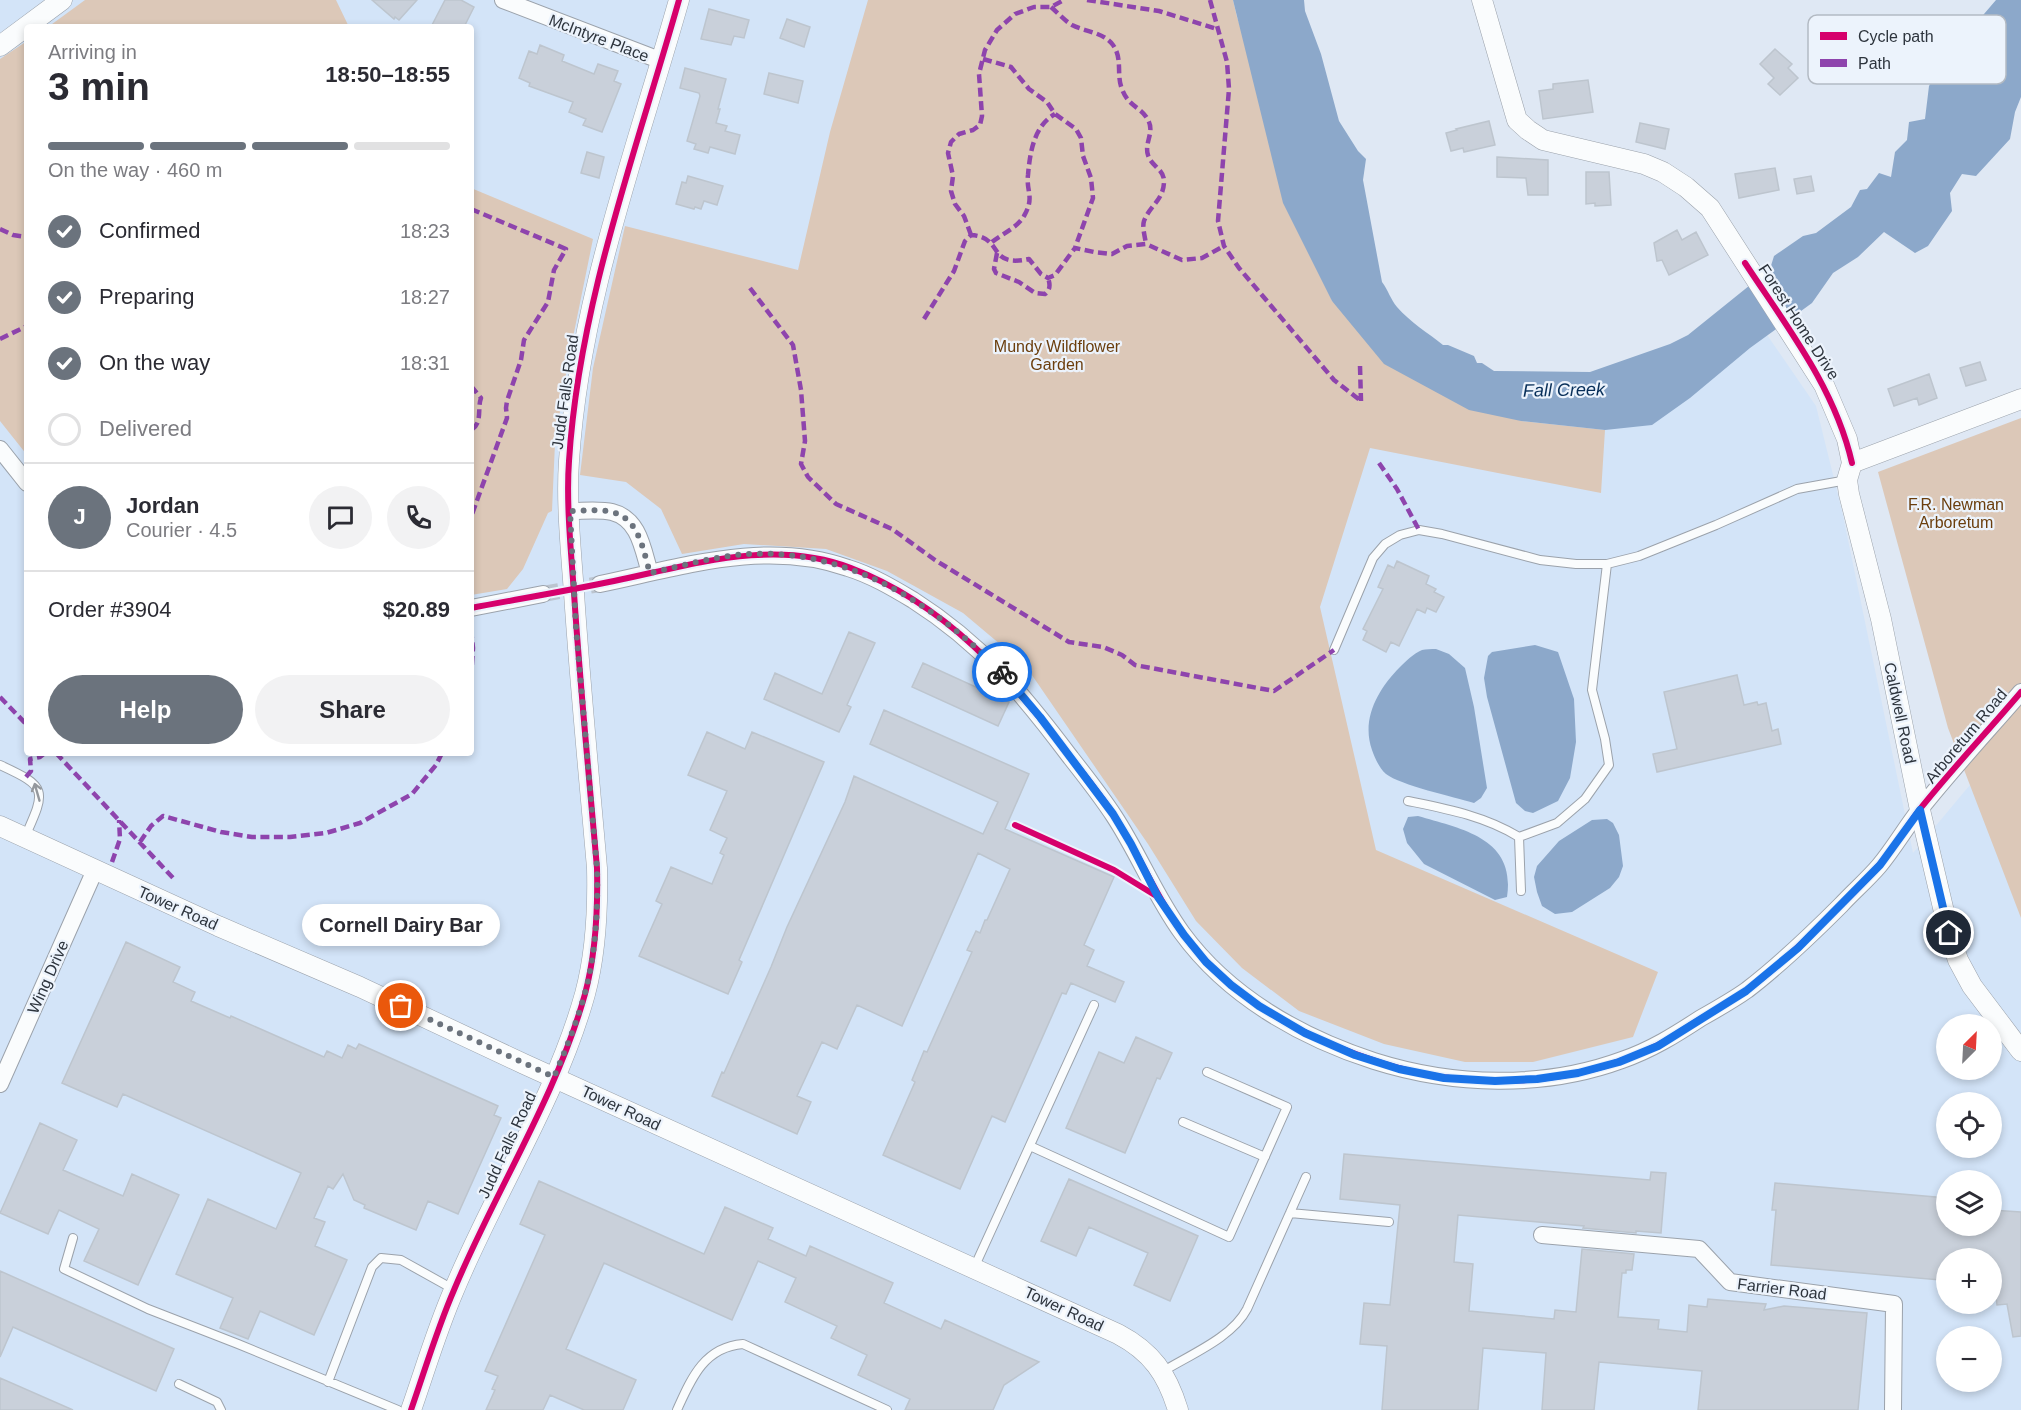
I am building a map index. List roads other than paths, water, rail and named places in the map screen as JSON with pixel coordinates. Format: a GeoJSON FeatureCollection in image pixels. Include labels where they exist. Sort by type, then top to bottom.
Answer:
{"type":"FeatureCollection","features":[{"type":"Feature","properties":{"kind":"street"},"geometry":{"type":"LineString","coordinates":[[30,24],[62,0]]}},
{"type":"Feature","properties":{"kind":"street","name":"McIntyre Place"},"geometry":{"type":"LineString","coordinates":[[503,0],[662,61]]}},
{"type":"Feature","properties":{"kind":"street","name":"Judd Falls Road"},"geometry":{"type":"LineString","coordinates":[[411,1410],[454,1289],[572,1035],[585,993],[594,948],[598,903],[597,868],[576,628],[568,464],[585,339],[615,220],[679,0]]}},
{"type":"Feature","properties":{"kind":"street","name":"Forest Home Drive"},"geometry":{"type":"LineString","coordinates":[[1482,0],[1517,120],[1543,140],[1644,164],[1671,177],[1710,208],[1824,385],[1847,439],[1850,471]]}},
{"type":"Feature","properties":{"kind":"street"},"geometry":{"type":"LineString","coordinates":[[0,46],[24,28]]}},
{"type":"Feature","properties":{"kind":"street"},"geometry":{"type":"LineString","coordinates":[[1850,471],[2021,399]]}},
{"type":"Feature","properties":{"kind":"street"},"geometry":{"type":"LineString","coordinates":[[0,449],[24,479]]}},
{"type":"Feature","properties":{"kind":"street","name":"Caldwell Road"},"geometry":{"type":"LineString","coordinates":[[1850,471],[1849,494],[1881,619],[1945,920],[1958,960],[1972,986],[2021,1051]]}},
{"type":"Feature","properties":{"kind":"street"},"geometry":{"type":"LineString","coordinates":[[570,511],[612,512],[623,517],[633,526],[639,536],[650,573]]}},
{"type":"Feature","properties":{"kind":"street","name":"Arboretum Road"},"geometry":{"type":"LineString","coordinates":[[600,584],[748,554],[802,556],[828,561],[853,569],[896,590],[935,615],[981,651],[1006,676],[1113,814],[1158,897],[1184,935],[1206,962],[1231,985],[1259,1006],[1305,1033],[1355,1055],[1399,1069],[1444,1078],[1495,1081],[1537,1079],[1578,1073],[1619,1062],[1658,1046],[1746,991],[1798,948],[1880,865],[1920,810],[2021,692]]}},
{"type":"Feature","properties":{"kind":"street"},"geometry":{"type":"LineString","coordinates":[[474,607],[543,594]]}},
{"type":"Feature","properties":{"kind":"street","name":"Tower Road"},"geometry":{"type":"LineString","coordinates":[[0,826],[360,987],[1132,1342],[1150,1356],[1162,1372],[1178,1410]]}},
{"type":"Feature","properties":{"kind":"street","name":"Wing Drive"},"geometry":{"type":"LineString","coordinates":[[0,1084],[95,870]]}},
{"type":"Feature","properties":{"kind":"street","name":"Farrier Road"},"geometry":{"type":"LineString","coordinates":[[1542,1235],[1699,1249],[1730,1282],[1894,1304],[1893,1410]]}},
{"type":"Feature","properties":{"kind":"lane"},"geometry":{"type":"LineString","coordinates":[[1334,650],[1373,558],[1384,544],[1400,535],[1419,530],[1540,560],[1576,564],[1607,564],[1639,556],[1797,489],[1850,471]]}},
{"type":"Feature","properties":{"kind":"lane"},"geometry":{"type":"LineString","coordinates":[[1519,837],[1557,823],[1586,799],[1609,765],[1605,739],[1592,690],[1607,564]]}},
{"type":"Feature","properties":{"kind":"lane"},"geometry":{"type":"LineString","coordinates":[[0,765],[30,779],[38,789],[38,808],[25,837]]}},
{"type":"Feature","properties":{"kind":"lane"},"geometry":{"type":"LineString","coordinates":[[1408,801],[1461,812],[1503,827],[1519,837]]}},
{"type":"Feature","properties":{"kind":"lane"},"geometry":{"type":"LineString","coordinates":[[1519,837],[1521,891]]}},
{"type":"Feature","properties":{"kind":"lane"},"geometry":{"type":"LineString","coordinates":[[974,1268],[1094,1005]]}},
{"type":"Feature","properties":{"kind":"lane"},"geometry":{"type":"LineString","coordinates":[[1030,1146],[1229,1236],[1287,1107],[1207,1071]]}},
{"type":"Feature","properties":{"kind":"lane"},"geometry":{"type":"LineString","coordinates":[[1183,1122],[1264,1157]]}},
{"type":"Feature","properties":{"kind":"lane"},"geometry":{"type":"LineString","coordinates":[[1162,1372],[1224,1335],[1238,1323],[1247,1309],[1306,1177]]}},
{"type":"Feature","properties":{"kind":"lane"},"geometry":{"type":"LineString","coordinates":[[1290,1213],[1389,1222]]}},
{"type":"Feature","properties":{"kind":"lane"},"geometry":{"type":"LineString","coordinates":[[73,1238],[64,1269],[148,1309],[398,1410]]}},
{"type":"Feature","properties":{"kind":"lane"},"geometry":{"type":"LineString","coordinates":[[328,1382],[372,1267],[381,1258],[401,1260],[454,1289]]}},
{"type":"Feature","properties":{"kind":"lane"},"geometry":{"type":"LineString","coordinates":[[677,1410],[694,1374],[704,1361],[721,1351],[743,1344],[887,1410]]}},
{"type":"Feature","properties":{"kind":"lane"},"geometry":{"type":"LineString","coordinates":[[179,1384],[217,1402],[221,1410]]}},
{"type":"Feature","properties":{"kind":"water","name":"Fall Creek"},"geometry":{"type":"Polygon","coordinates":[[[1233,0],[1304,0],[1305,11],[1321,54],[1339,121],[1358,151],[1366,159],[1363,180],[1382,282],[1397,307],[1443,345],[1474,356],[1477,363],[1482,363],[1494,371],[1590,372],[1670,344],[1688,335],[1770,269],[1774,256],[1803,236],[1816,233],[1851,207],[1860,190],[1867,189],[1879,173],[1891,177],[1895,152],[1907,140],[1909,122],[1925,119],[1930,84],[2006,84],[2006,15],[1983,15],[1996,0],[2021,0],[2021,97],[2015,112],[2010,139],[1976,176],[1962,174],[1950,193],[1952,211],[1928,246],[1915,253],[1884,232],[1858,257],[1833,273],[1812,303],[1750,348],[1690,398],[1652,425],[1605,430],[1521,421],[1469,410],[1384,364],[1332,301],[1283,203],[1233,0]]]}},
{"type":"Feature","properties":{"kind":"water"},"geometry":{"type":"Polygon","coordinates":[[[1535,645],[1558,652],[1574,699],[1576,742],[1570,778],[1558,801],[1533,813],[1525,811],[1516,803],[1487,697],[1484,678],[1488,656],[1492,652],[1535,645]]]}},
{"type":"Feature","properties":{"kind":"water"},"geometry":{"type":"Polygon","coordinates":[[[1436,649],[1449,654],[1465,668],[1474,707],[1487,788],[1481,798],[1474,803],[1415,786],[1386,774],[1376,760],[1369,738],[1370,716],[1385,685],[1416,653],[1436,649]]]}},
{"type":"Feature","properties":{"kind":"water"},"geometry":{"type":"Polygon","coordinates":[[[1418,816],[1468,832],[1482,839],[1494,849],[1503,861],[1508,877],[1507,897],[1495,900],[1424,864],[1407,843],[1403,829],[1408,817],[1418,816]]]}},
{"type":"Feature","properties":{"kind":"water"},"geometry":{"type":"Polygon","coordinates":[[[1607,819],[1613,823],[1619,835],[1623,866],[1619,877],[1610,888],[1572,912],[1555,914],[1542,906],[1534,877],[1537,866],[1559,841],[1592,820],[1607,819]]]}},
{"type":"Feature","properties":{"kind":"tunnel"},"geometry":{"type":"LineString","coordinates":[[543,594],[600,584]]}},
{"type":"Feature","properties":{"kind":"place","name":"Cornell Dairy Bar"},"geometry":{"type":"Point","coordinates":[401,1006]}},
{"type":"Feature","properties":{"kind":"park label","name":"Mundy Wildflower Garden"},"geometry":{"type":"Point","coordinates":[1057,355]}},
{"type":"Feature","properties":{"kind":"park label","name":"F.R. Newman Arboretum"},"geometry":{"type":"Point","coordinates":[1956,513]}}]}
